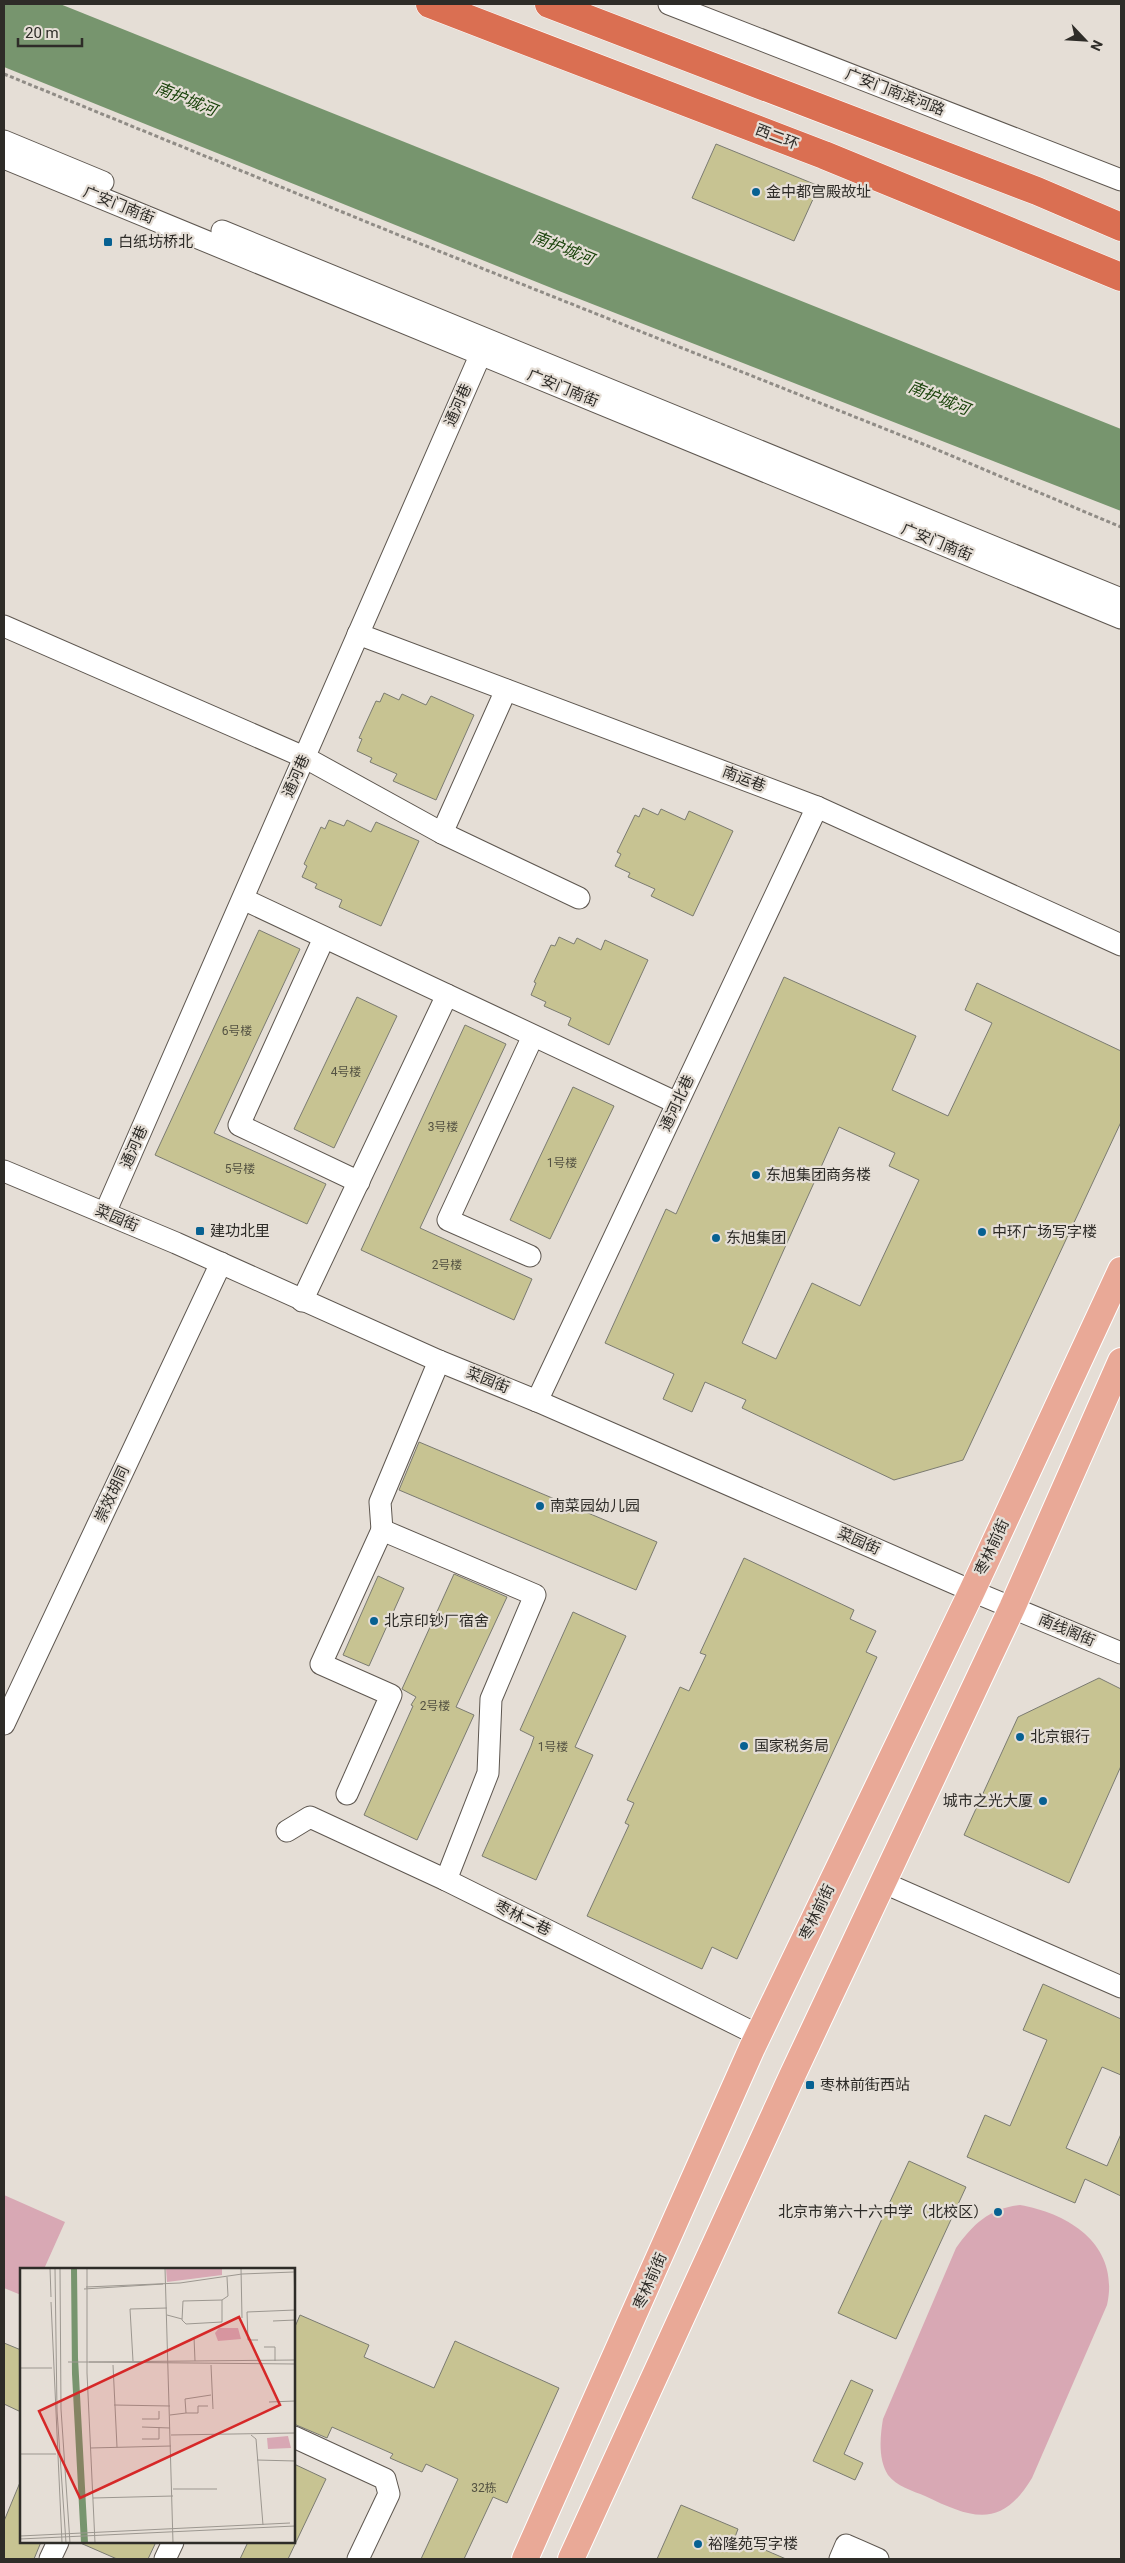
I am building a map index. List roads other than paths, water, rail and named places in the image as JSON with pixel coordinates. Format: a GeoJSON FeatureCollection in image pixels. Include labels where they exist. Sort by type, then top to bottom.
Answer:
{"type":"FeatureCollection","features":[{"type":"Feature","properties":{"kind":"highway","name":"西二环"},"geometry":{"type":"LineString","coordinates":[[430,4],[815,152],[1121,277]]}},
{"type":"Feature","properties":{"kind":"highway"},"geometry":{"type":"LineString","coordinates":[[549,4],[1037,190],[1119,225]]}},
{"type":"Feature","properties":{"kind":"main road","name":"枣林前街"},"geometry":{"type":"LineString","coordinates":[[525,2559],[758,2035],[972,1590],[1121,1270]]}},
{"type":"Feature","properties":{"kind":"main road"},"geometry":{"type":"LineString","coordinates":[[571,2559],[882,1882],[1012,1608],[1121,1361]]}},
{"type":"Feature","properties":{"kind":"street","name":"广安门南滨河路"},"geometry":{"type":"LineString","coordinates":[[669,4],[1121,180]]}},
{"type":"Feature","properties":{"kind":"street","name":"广安门南街"},"geometry":{"type":"LineString","coordinates":[[4,141],[1121,618]]}},
{"type":"Feature","properties":{"kind":"street","name":"广安门南街"},"geometry":{"type":"LineString","coordinates":[[4,158],[1121,599]]}},
{"type":"Feature","properties":{"kind":"street","name":"通河巷"},"geometry":{"type":"LineString","coordinates":[[105,1213],[484,347]]}},
{"type":"Feature","properties":{"kind":"street"},"geometry":{"type":"LineString","coordinates":[[4,626],[304,758],[442,833],[580,898]]}},
{"type":"Feature","properties":{"kind":"street","name":"南运巷"},"geometry":{"type":"LineString","coordinates":[[358,634],[817,806],[1121,945]]}},
{"type":"Feature","properties":{"kind":"street"},"geometry":{"type":"LineString","coordinates":[[442,833],[506,690]]}},
{"type":"Feature","properties":{"kind":"street","name":"通河北巷"},"geometry":{"type":"LineString","coordinates":[[538,1401],[817,806]]}},
{"type":"Feature","properties":{"kind":"street"},"geometry":{"type":"LineString","coordinates":[[243,899],[677,1103]]}},
{"type":"Feature","properties":{"kind":"street"},"geometry":{"type":"LineString","coordinates":[[324,938],[239,1126],[359,1182]]}},
{"type":"Feature","properties":{"kind":"street"},"geometry":{"type":"LineString","coordinates":[[302,1300],[447,995]]}},
{"type":"Feature","properties":{"kind":"street"},"geometry":{"type":"LineString","coordinates":[[530,1256],[448,1220],[533,1036]]}},
{"type":"Feature","properties":{"kind":"street","name":"菜园街"},"geometry":{"type":"LineString","coordinates":[[4,1171],[221,1263],[439,1361],[538,1401],[1012,1608]]}},
{"type":"Feature","properties":{"kind":"street","name":"崇效胡同"},"geometry":{"type":"LineString","coordinates":[[4,1724],[221,1263]]}},
{"type":"Feature","properties":{"kind":"street"},"geometry":{"type":"LineString","coordinates":[[347,1794],[391,1695],[321,1664],[382,1530],[380,1502],[439,1361]]}},
{"type":"Feature","properties":{"kind":"street"},"geometry":{"type":"LineString","coordinates":[[382,1530],[536,1595],[491,1699],[488,1773],[446,1880]]}},
{"type":"Feature","properties":{"kind":"street","name":"南线阁街"},"geometry":{"type":"LineString","coordinates":[[1012,1608],[1121,1653]]}},
{"type":"Feature","properties":{"kind":"street","name":"枣林二巷"},"geometry":{"type":"LineString","coordinates":[[287,1831],[310,1817],[446,1880],[758,2035]]}},
{"type":"Feature","properties":{"kind":"street"},"geometry":{"type":"LineString","coordinates":[[882,1882],[1121,1987]]}},
{"type":"Feature","properties":{"kind":"street"},"geometry":{"type":"LineString","coordinates":[[295,2437],[385,2479],[389,2494],[358,2559]]}},
{"type":"Feature","properties":{"kind":"street"},"geometry":{"type":"LineString","coordinates":[[50,2559],[58,2543]]}},
{"type":"Feature","properties":{"kind":"street"},"geometry":{"type":"LineString","coordinates":[[165,2559],[173,2543]]}},
{"type":"Feature","properties":{"kind":"street"},"geometry":{"type":"LineString","coordinates":[[840,2559],[846,2546],[878,2559]]}},
{"type":"Feature","properties":{"kind":"water","name":"南护城河"},"geometry":{"type":"Polygon","coordinates":[[[4,4],[60,4],[1121,429],[1121,511],[559,291],[4,67],[4,4]]]}},
{"type":"Feature","properties":{"kind":"place","name":"金中都宫殿故址"},"geometry":{"type":"Point","coordinates":[756,192]}},
{"type":"Feature","properties":{"kind":"place","name":"白纸坊桥北"},"geometry":{"type":"Point","coordinates":[108,242]}},
{"type":"Feature","properties":{"kind":"place","name":"东旭集团商务楼"},"geometry":{"type":"Point","coordinates":[756,1175]}},
{"type":"Feature","properties":{"kind":"place","name":"建功北里"},"geometry":{"type":"Point","coordinates":[200,1231]}},
{"type":"Feature","properties":{"kind":"place","name":"中环广场写字楼"},"geometry":{"type":"Point","coordinates":[982,1232]}},
{"type":"Feature","properties":{"kind":"place","name":"东旭集团"},"geometry":{"type":"Point","coordinates":[716,1238]}},
{"type":"Feature","properties":{"kind":"place","name":"南菜园幼儿园"},"geometry":{"type":"Point","coordinates":[540,1506]}},
{"type":"Feature","properties":{"kind":"place","name":"北京印钞厂宿舍"},"geometry":{"type":"Point","coordinates":[374,1621]}},
{"type":"Feature","properties":{"kind":"place","name":"北京银行"},"geometry":{"type":"Point","coordinates":[1020,1737]}},
{"type":"Feature","properties":{"kind":"place","name":"国家税务局"},"geometry":{"type":"Point","coordinates":[744,1746]}},
{"type":"Feature","properties":{"kind":"place","name":"城市之光大厦"},"geometry":{"type":"Point","coordinates":[1043,1801]}},
{"type":"Feature","properties":{"kind":"place","name":"枣林前街西站"},"geometry":{"type":"Point","coordinates":[810,2085]}},
{"type":"Feature","properties":{"kind":"place","name":"北京市第六十六中学（北校区）"},"geometry":{"type":"Point","coordinates":[998,2212]}},
{"type":"Feature","properties":{"kind":"place","name":"裕隆苑写字楼"},"geometry":{"type":"Point","coordinates":[698,2544]}}]}
